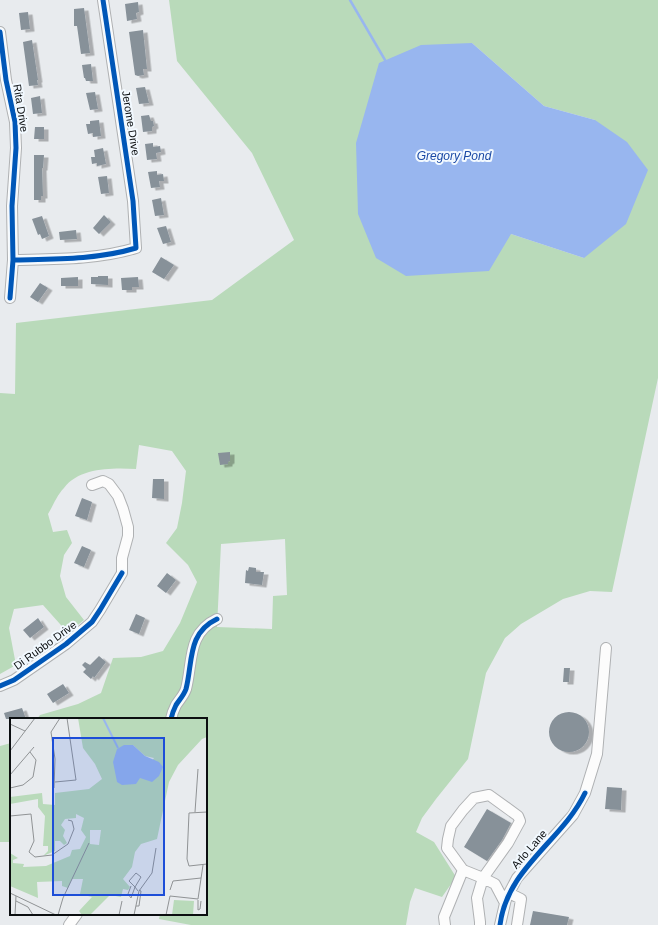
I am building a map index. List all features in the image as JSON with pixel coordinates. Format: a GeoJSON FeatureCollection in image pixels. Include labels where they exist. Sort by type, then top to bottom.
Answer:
{"type":"FeatureCollection","features":[{"type":"Feature","properties":{"kind":"street","name":"Jerome Drive"},"geometry":{"type":"LineString","coordinates":[[13,260],[39,260],[100,255],[136,248],[133,201],[103,0]]}},
{"type":"Feature","properties":{"kind":"street","name":"Rita Drive"},"geometry":{"type":"LineString","coordinates":[[0,32],[6,80],[15,122],[16,148],[12,206],[13,260],[10,298]]}},
{"type":"Feature","properties":{"kind":"street","name":"Di Rubbo Drive"},"geometry":{"type":"LineString","coordinates":[[0,686],[14,680],[66,644],[92,622],[122,572],[122,558],[128,536],[123,510],[118,496],[109,484],[103,480],[92,485]]}},
{"type":"Feature","properties":{"kind":"street"},"geometry":{"type":"LineString","coordinates":[[171,718],[174,709],[185,690],[194,643],[197,635],[203,628],[217,619]]}},
{"type":"Feature","properties":{"kind":"street","name":"Arlo Lane"},"geometry":{"type":"LineString","coordinates":[[500,925],[505,903],[517,878],[573,815],[585,793],[597,754],[606,648]]}},
{"type":"Feature","properties":{"kind":"street"},"geometry":{"type":"LineString","coordinates":[[480,925],[477,898],[483,878],[508,843],[520,821],[518,816],[489,795],[474,798],[463,810],[452,826],[447,848],[462,870],[483,878],[495,884],[505,903]]}},
{"type":"Feature","properties":{"kind":"street"},"geometry":{"type":"LineString","coordinates":[[445,925],[444,917],[462,870]]}},
{"type":"Feature","properties":{"kind":"street"},"geometry":{"type":"LineString","coordinates":[[509,893],[521,899],[517,925]]}},
{"type":"Feature","properties":{"kind":"street"},"geometry":{"type":"LineString","coordinates":[[69,925],[76,915]]}},
{"type":"Feature","properties":{"kind":"green space"},"geometry":{"type":"Polygon","coordinates":[[[169,0],[658,0],[658,378],[612,592],[590,591],[563,599],[521,624],[505,638],[486,673],[468,759],[422,818],[416,832],[434,842],[456,877],[442,897],[415,888],[410,902],[406,925],[191,925],[159,919],[160,915],[207,915],[207,718],[38,718],[40,715],[78,704],[101,693],[113,658],[141,657],[163,651],[180,623],[197,582],[188,565],[166,543],[177,528],[186,471],[172,451],[139,445],[136,469],[107,469],[88,472],[71,481],[57,497],[48,514],[53,532],[67,530],[72,543],[64,555],[60,576],[66,597],[84,620],[68,633],[43,605],[14,609],[9,628],[16,665],[0,674],[0,393],[15,394],[16,323],[212,300],[294,240],[252,153],[177,61],[169,0]],[[472,43],[511,234],[584,258],[595,120],[544,106],[472,43]],[[285,539],[221,544],[217,627],[272,629],[273,596],[287,595],[285,539]]]}},
{"type":"Feature","properties":{"kind":"green space"},"geometry":{"type":"Polygon","coordinates":[[[10,743],[10,842],[0,842],[0,746],[10,743]]]}},
{"type":"Feature","properties":{"kind":"water","name":"Gregory Pond"},"geometry":{"type":"Polygon","coordinates":[[[472,43],[544,106],[595,120],[627,142],[648,170],[626,224],[584,258],[511,234],[489,271],[406,276],[376,258],[358,214],[356,143],[379,63],[421,45],[472,43]]]}},
{"type":"Feature","properties":{"kind":"building"},"geometry":{"type":"Polygon","coordinates":[[[138,2],[139,12],[136,13],[137,19],[127,21],[125,4],[138,2]]]}},
{"type":"Feature","properties":{"kind":"building"},"geometry":{"type":"Polygon","coordinates":[[[84,8],[90,53],[81,54],[77,26],[74,26],[74,9],[84,8]]]}},
{"type":"Feature","properties":{"kind":"building"},"geometry":{"type":"Polygon","coordinates":[[[28,12],[30,29],[21,30],[19,13],[28,12]]]}},
{"type":"Feature","properties":{"kind":"building"},"geometry":{"type":"Polygon","coordinates":[[[143,30],[147,69],[143,69],[144,75],[138,76],[135,75],[129,32],[143,30]]]}},
{"type":"Feature","properties":{"kind":"building"},"geometry":{"type":"Polygon","coordinates":[[[32,40],[38,85],[29,86],[23,42],[32,40]]]}},
{"type":"Feature","properties":{"kind":"building"},"geometry":{"type":"Polygon","coordinates":[[[91,64],[93,81],[86,81],[84,78],[82,65],[91,64]]]}},
{"type":"Feature","properties":{"kind":"building"},"geometry":{"type":"Polygon","coordinates":[[[145,87],[149,103],[139,104],[136,88],[145,87]]]}},
{"type":"Feature","properties":{"kind":"building"},"geometry":{"type":"Polygon","coordinates":[[[95,92],[98,109],[90,110],[86,93],[95,92]]]}},
{"type":"Feature","properties":{"kind":"building"},"geometry":{"type":"Polygon","coordinates":[[[40,96],[42,113],[33,114],[31,98],[40,96]]]}},
{"type":"Feature","properties":{"kind":"building"},"geometry":{"type":"Polygon","coordinates":[[[149,115],[154,126],[152,127],[152,131],[143,132],[141,116],[149,115]]]}},
{"type":"Feature","properties":{"kind":"building"},"geometry":{"type":"Polygon","coordinates":[[[99,120],[101,136],[93,137],[93,133],[88,134],[86,124],[90,124],[90,121],[99,120]]]}},
{"type":"Feature","properties":{"kind":"building"},"geometry":{"type":"Polygon","coordinates":[[[35,127],[44,127],[44,139],[34,139],[35,127]]]}},
{"type":"Feature","properties":{"kind":"building"},"geometry":{"type":"Polygon","coordinates":[[[153,143],[153,147],[160,146],[161,152],[156,153],[157,159],[147,160],[145,144],[153,143]]]}},
{"type":"Feature","properties":{"kind":"building"},"geometry":{"type":"Polygon","coordinates":[[[103,148],[106,164],[97,166],[97,163],[92,164],[91,157],[95,157],[94,150],[103,148]]]}},
{"type":"Feature","properties":{"kind":"building"},"geometry":{"type":"Polygon","coordinates":[[[34,155],[44,155],[42,168],[43,196],[41,196],[41,200],[34,200],[34,155]]]}},
{"type":"Feature","properties":{"kind":"building"},"geometry":{"type":"Polygon","coordinates":[[[157,171],[157,175],[163,174],[164,181],[159,181],[160,187],[151,188],[148,172],[157,171]]]}},
{"type":"Feature","properties":{"kind":"building"},"geometry":{"type":"Polygon","coordinates":[[[107,176],[109,193],[101,194],[98,177],[107,176]]]}},
{"type":"Feature","properties":{"kind":"building"},"geometry":{"type":"Polygon","coordinates":[[[161,198],[164,215],[155,216],[152,200],[161,198]]]}},
{"type":"Feature","properties":{"kind":"building"},"geometry":{"type":"Polygon","coordinates":[[[104,215],[111,222],[99,234],[93,228],[104,215]]]}},
{"type":"Feature","properties":{"kind":"building"},"geometry":{"type":"Polygon","coordinates":[[[42,216],[49,236],[42,239],[40,234],[38,235],[32,219],[42,216]]]}},
{"type":"Feature","properties":{"kind":"building"},"geometry":{"type":"Polygon","coordinates":[[[166,226],[171,242],[163,244],[157,228],[166,226]]]}},
{"type":"Feature","properties":{"kind":"building"},"geometry":{"type":"Polygon","coordinates":[[[76,230],[77,239],[60,240],[59,232],[76,230]]]}},
{"type":"Feature","properties":{"kind":"building"},"geometry":{"type":"Polygon","coordinates":[[[161,257],[174,265],[164,279],[152,272],[161,257]]]}},
{"type":"Feature","properties":{"kind":"building"},"geometry":{"type":"Polygon","coordinates":[[[108,276],[108,285],[91,284],[91,277],[108,276]]]}},
{"type":"Feature","properties":{"kind":"building"},"geometry":{"type":"Polygon","coordinates":[[[78,277],[78,286],[61,286],[61,278],[78,277]]]}},
{"type":"Feature","properties":{"kind":"building"},"geometry":{"type":"Polygon","coordinates":[[[138,277],[139,287],[132,287],[132,290],[122,290],[121,278],[138,277]]]}},
{"type":"Feature","properties":{"kind":"building"},"geometry":{"type":"Polygon","coordinates":[[[40,283],[48,288],[38,302],[30,297],[40,283]]]}},
{"type":"Feature","properties":{"kind":"building"},"geometry":{"type":"Polygon","coordinates":[[[230,452],[230,461],[228,464],[220,465],[218,453],[230,452]]]}},
{"type":"Feature","properties":{"kind":"building"},"geometry":{"type":"Polygon","coordinates":[[[153,479],[164,479],[164,499],[152,498],[153,479]]]}},
{"type":"Feature","properties":{"kind":"building"},"geometry":{"type":"Polygon","coordinates":[[[82,498],[92,502],[87,520],[75,516],[82,498]]]}},
{"type":"Feature","properties":{"kind":"building"},"geometry":{"type":"Polygon","coordinates":[[[82,546],[91,550],[84,567],[74,563],[82,546]]]}},
{"type":"Feature","properties":{"kind":"building"},"geometry":{"type":"Polygon","coordinates":[[[249,567],[256,568],[256,572],[264,572],[262,585],[245,583],[246,570],[248,571],[249,567]]]}},
{"type":"Feature","properties":{"kind":"building"},"geometry":{"type":"Polygon","coordinates":[[[167,573],[176,580],[166,593],[157,586],[167,573]]]}},
{"type":"Feature","properties":{"kind":"building"},"geometry":{"type":"Polygon","coordinates":[[[136,614],[145,618],[139,634],[129,630],[136,614]]]}},
{"type":"Feature","properties":{"kind":"building"},"geometry":{"type":"Polygon","coordinates":[[[38,618],[44,627],[30,638],[23,630],[38,618]]]}},
{"type":"Feature","properties":{"kind":"building"},"geometry":{"type":"Polygon","coordinates":[[[99,656],[106,662],[94,678],[93,676],[91,679],[83,672],[86,669],[82,665],[85,662],[90,665],[99,656]]]}},
{"type":"Feature","properties":{"kind":"building"},"geometry":{"type":"Polygon","coordinates":[[[564,668],[570,668],[569,682],[563,682],[564,668]]]}},
{"type":"Feature","properties":{"kind":"building"},"geometry":{"type":"Polygon","coordinates":[[[63,684],[69,693],[53,703],[47,694],[63,684]]]}},
{"type":"Feature","properties":{"kind":"building"},"geometry":{"type":"Polygon","coordinates":[[[22,708],[26,718],[6,719],[4,713],[22,708]]]}},
{"type":"Feature","properties":{"kind":"building"},"geometry":{"type":"Polygon","coordinates":[[[573,712],[580,715],[586,721],[589,732],[588,740],[580,749],[573,752],[565,752],[558,749],[550,740],[549,728],[552,721],[561,713],[573,712]]]}},
{"type":"Feature","properties":{"kind":"building"},"geometry":{"type":"Polygon","coordinates":[[[607,787],[622,788],[621,810],[605,809],[607,787]]]}},
{"type":"Feature","properties":{"kind":"building"},"geometry":{"type":"Polygon","coordinates":[[[487,809],[511,823],[502,840],[487,861],[464,847],[487,809]]]}},
{"type":"Feature","properties":{"kind":"building"},"geometry":{"type":"Polygon","coordinates":[[[533,911],[569,917],[567,925],[530,925],[533,911]]]}},
{"type":"Feature","properties":{"kind":"waterway"},"geometry":{"type":"LineString","coordinates":[[350,0],[385,60]]}},
{"type":"Feature","properties":{"kind":"cycle path"},"geometry":{"type":"LineString","coordinates":[[13,260],[90,257],[136,248],[133,201],[103,0]]}},
{"type":"Feature","properties":{"kind":"cycle path"},"geometry":{"type":"LineString","coordinates":[[0,32],[6,80],[15,122],[16,148],[12,206],[13,260],[10,298]]}},
{"type":"Feature","properties":{"kind":"cycle path"},"geometry":{"type":"LineString","coordinates":[[0,686],[14,680],[66,644],[92,622],[122,573]]}},
{"type":"Feature","properties":{"kind":"cycle path"},"geometry":{"type":"LineString","coordinates":[[171,718],[176,705],[186,689],[196,640],[200,632],[207,625],[217,619]]}},
{"type":"Feature","properties":{"kind":"cycle path"},"geometry":{"type":"LineString","coordinates":[[500,925],[505,905],[513,887],[536,856],[563,826],[585,793]]}}]}
